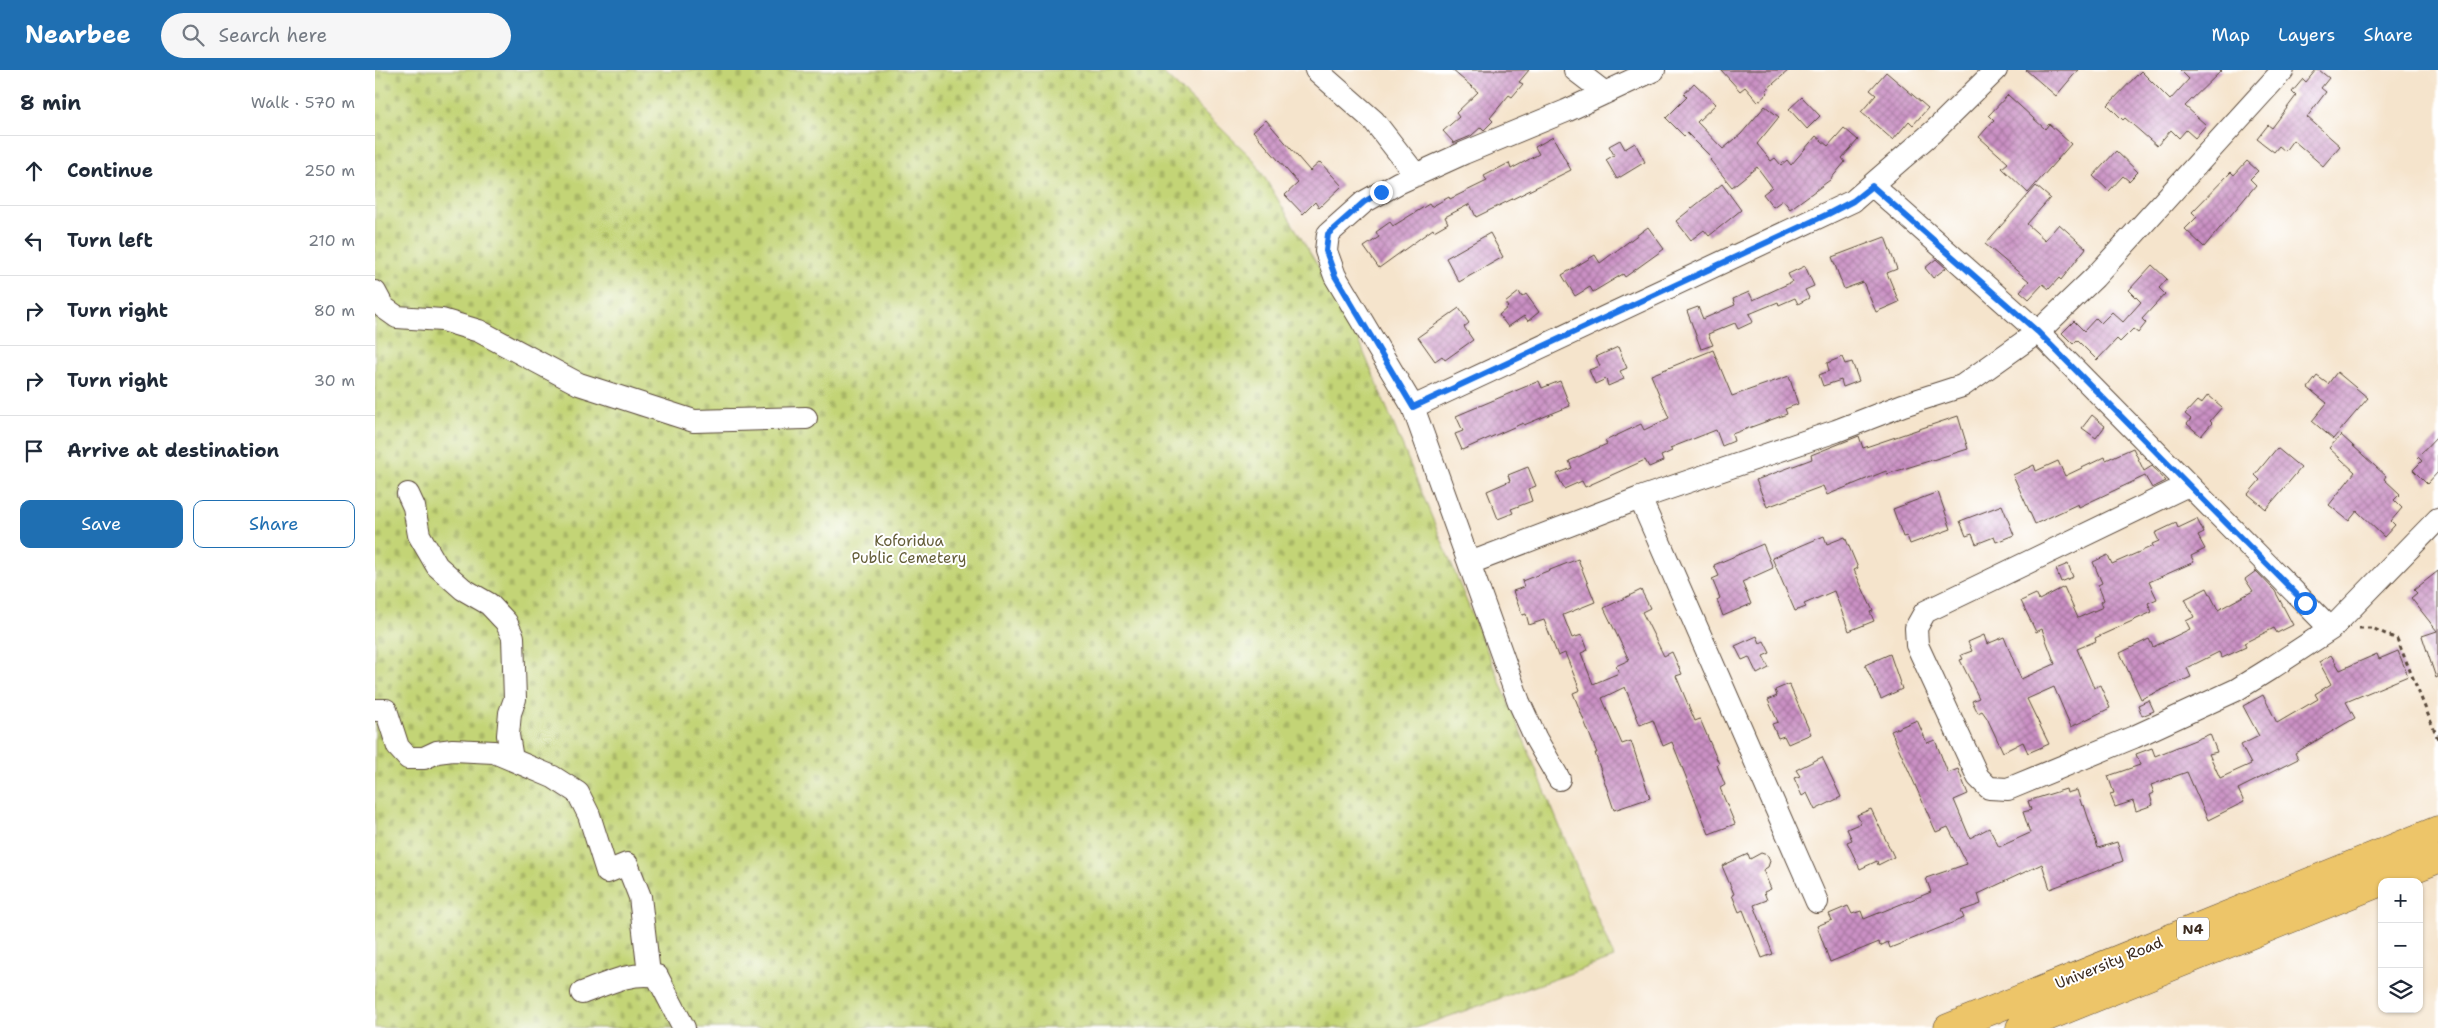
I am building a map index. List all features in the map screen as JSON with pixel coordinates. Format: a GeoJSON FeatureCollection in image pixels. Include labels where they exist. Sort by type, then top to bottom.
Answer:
{"type":"FeatureCollection","features":[{"type":"Feature","properties":{"kind":"highway","name":"University Road"},"geometry":{"type":"LineString","coordinates":[[1948,1028],[2438,830]]}},
{"type":"Feature","properties":{"kind":"highway","name":"University Road"},"geometry":{"type":"LineString","coordinates":[[2020,1028],[2438,859]]}},
{"type":"Feature","properties":{"kind":"street"},"geometry":{"type":"LineString","coordinates":[[1316,70],[1374,120],[1416,175]]}},
{"type":"Feature","properties":{"kind":"street"},"geometry":{"type":"LineString","coordinates":[[1575,70],[1605,93]]}},
{"type":"Feature","properties":{"kind":"street"},"geometry":{"type":"LineString","coordinates":[[1559,779],[1536,739],[1519,702],[1413,407],[1335,276],[1326,251],[1328,234],[1364,202],[1416,175],[1654,70]]}},
{"type":"Feature","properties":{"kind":"street"},"geometry":{"type":"LineString","coordinates":[[1413,407],[1853,201],[1935,130],[1996,70]]}},
{"type":"Feature","properties":{"kind":"street"},"geometry":{"type":"LineString","coordinates":[[1470,562],[1640,498],[1962,386],[2038,332],[2095,277],[2283,70]]}},
{"type":"Feature","properties":{"kind":"street"},"geometry":{"type":"LineString","coordinates":[[1872,186],[2038,332],[2188,486],[2332,628]]}},
{"type":"Feature","properties":{"kind":"street"},"geometry":{"type":"LineString","coordinates":[[375,292],[383,307],[397,316],[443,320],[479,331],[579,384],[694,421],[806,418]]}},
{"type":"Feature","properties":{"kind":"street"},"geometry":{"type":"LineString","coordinates":[[2188,486],[1925,612],[1916,628],[1917,645],[1978,777],[1989,788],[2008,789],[2134,737],[2236,690],[2332,628],[2438,519]]}},
{"type":"Feature","properties":{"kind":"street"},"geometry":{"type":"LineString","coordinates":[[408,494],[414,507],[419,535],[437,566],[468,592],[489,604],[506,622],[513,637],[515,699],[510,713],[508,735],[512,759]]}},
{"type":"Feature","properties":{"kind":"street"},"geometry":{"type":"LineString","coordinates":[[1640,498],[1817,902]]}},
{"type":"Feature","properties":{"kind":"street"},"geometry":{"type":"LineString","coordinates":[[375,710],[386,710],[398,747],[408,758],[424,758],[437,752],[493,752],[553,777],[579,793],[589,815],[607,872],[627,864],[640,897],[649,974]]}},
{"type":"Feature","properties":{"kind":"street"},"geometry":{"type":"LineString","coordinates":[[582,993],[643,973],[657,976],[684,1028]]}},
{"type":"Feature","properties":{"kind":"path"},"geometry":{"type":"LineString","coordinates":[[2332,628],[2372,628],[2397,639],[2438,739]]}},
{"type":"Feature","properties":{"kind":"green space","name":"Koforidua Public Cemetery"},"geometry":{"type":"Polygon","coordinates":[[[375,70],[1160,70],[1254,160],[1350,319],[1614,958],[1416,1028],[375,1028],[375,70]]]}},
{"type":"Feature","properties":{"kind":"building"},"geometry":{"type":"Polygon","coordinates":[[[1452,70],[1529,70],[1519,82],[1523,84],[1512,97],[1509,95],[1490,118],[1493,121],[1484,130],[1481,127],[1471,136],[1454,143],[1443,131],[1459,117],[1456,113],[1478,92],[1452,70]]]}},
{"type":"Feature","properties":{"kind":"building"},"geometry":{"type":"Polygon","coordinates":[[[1721,70],[1789,70],[1766,90],[1768,93],[1758,102],[1745,87],[1740,91],[1721,70]]]}},
{"type":"Feature","properties":{"kind":"building"},"geometry":{"type":"Polygon","coordinates":[[[2026,70],[2078,70],[2056,96],[2026,70]]]}},
{"type":"Feature","properties":{"kind":"building"},"geometry":{"type":"Polygon","coordinates":[[[2180,70],[2222,70],[2185,106],[2206,125],[2195,138],[2186,130],[2179,138],[2171,130],[2157,146],[2125,118],[2123,120],[2108,105],[2141,71],[2170,100],[2189,79],[2180,70]]]}},
{"type":"Feature","properties":{"kind":"building"},"geometry":{"type":"Polygon","coordinates":[[[2316,70],[2319,70],[2329,78],[2321,88],[2326,92],[2307,117],[2340,146],[2323,166],[2293,140],[2285,151],[2279,146],[2274,152],[2257,139],[2268,125],[2272,128],[2296,96],[2292,92],[2303,79],[2306,82],[2316,70]]]}},
{"type":"Feature","properties":{"kind":"building"},"geometry":{"type":"Polygon","coordinates":[[[1886,72],[1928,108],[1913,125],[1909,121],[1893,140],[1861,112],[1876,95],[1870,90],[1886,72]]]}},
{"type":"Feature","properties":{"kind":"building"},"geometry":{"type":"Polygon","coordinates":[[[1694,83],[1716,104],[1697,122],[1723,149],[1741,134],[1765,106],[1779,117],[1757,144],[1771,161],[1775,158],[1781,165],[1787,160],[1791,165],[1816,136],[1828,146],[1844,128],[1858,140],[1842,158],[1845,162],[1830,180],[1790,209],[1783,200],[1773,207],[1763,194],[1772,187],[1757,167],[1732,187],[1710,160],[1712,158],[1687,133],[1684,136],[1666,118],[1687,97],[1684,94],[1694,83]]]}},
{"type":"Feature","properties":{"kind":"building"},"geometry":{"type":"Polygon","coordinates":[[[2008,95],[2045,129],[2049,124],[2071,144],[2028,193],[2002,168],[2008,163],[1979,137],[1994,120],[1989,115],[2008,95]]]}},
{"type":"Feature","properties":{"kind":"building"},"geometry":{"type":"Polygon","coordinates":[[[1802,97],[1820,116],[1807,129],[1789,109],[1802,97]]]}},
{"type":"Feature","properties":{"kind":"building"},"geometry":{"type":"Polygon","coordinates":[[[1266,120],[1310,171],[1320,162],[1342,186],[1319,208],[1315,202],[1303,214],[1285,195],[1298,183],[1253,131],[1266,120]]]}},
{"type":"Feature","properties":{"kind":"building"},"geometry":{"type":"Polygon","coordinates":[[[1553,137],[1571,170],[1476,217],[1470,204],[1445,217],[1448,223],[1434,231],[1433,229],[1379,268],[1364,247],[1379,237],[1376,232],[1390,222],[1393,226],[1429,204],[1431,207],[1487,181],[1484,176],[1509,163],[1511,169],[1539,154],[1535,147],[1553,137]]]}},
{"type":"Feature","properties":{"kind":"building"},"geometry":{"type":"Polygon","coordinates":[[[1620,140],[1625,149],[1635,143],[1645,162],[1617,179],[1606,160],[1614,155],[1609,146],[1620,140]]]}},
{"type":"Feature","properties":{"kind":"building"},"geometry":{"type":"Polygon","coordinates":[[[2116,151],[2138,172],[2129,181],[2123,176],[2109,191],[2093,176],[2116,151]]]}},
{"type":"Feature","properties":{"kind":"building"},"geometry":{"type":"Polygon","coordinates":[[[2247,161],[2258,171],[2250,179],[2256,185],[2204,247],[2185,229],[2197,217],[2192,212],[2231,172],[2234,175],[2247,161]]]}},
{"type":"Feature","properties":{"kind":"building"},"geometry":{"type":"Polygon","coordinates":[[[1722,184],[1741,210],[1709,236],[1704,230],[1691,240],[1676,221],[1722,184]]]}},
{"type":"Feature","properties":{"kind":"building"},"geometry":{"type":"Polygon","coordinates":[[[2036,186],[2050,198],[2027,224],[2045,240],[2059,224],[2086,248],[2061,280],[2059,278],[2049,289],[2043,284],[2029,299],[2020,291],[2029,281],[1985,244],[2036,186]]]}},
{"type":"Feature","properties":{"kind":"building"},"geometry":{"type":"Polygon","coordinates":[[[1648,227],[1664,249],[1625,277],[1623,274],[1593,292],[1590,287],[1575,296],[1562,275],[1595,255],[1600,263],[1648,227]]]}},
{"type":"Feature","properties":{"kind":"building"},"geometry":{"type":"Polygon","coordinates":[[[1490,233],[1503,257],[1459,282],[1446,258],[1490,233]]]}},
{"type":"Feature","properties":{"kind":"building"},"geometry":{"type":"Polygon","coordinates":[[[1885,237],[1897,269],[1887,273],[1899,302],[1876,312],[1863,282],[1844,289],[1832,257],[1885,237]]]}},
{"type":"Feature","properties":{"kind":"building"},"geometry":{"type":"Polygon","coordinates":[[[1936,259],[1946,268],[1933,278],[1925,268],[1936,259]]]}},
{"type":"Feature","properties":{"kind":"building"},"geometry":{"type":"Polygon","coordinates":[[[2152,265],[2167,279],[2159,288],[2165,294],[2142,319],[2146,323],[2138,333],[2133,329],[2120,342],[2117,339],[2097,360],[2077,340],[2073,344],[2062,333],[2074,321],[2084,331],[2096,318],[2101,323],[2112,312],[2123,322],[2141,302],[2129,290],[2152,265]]]}},
{"type":"Feature","properties":{"kind":"building"},"geometry":{"type":"Polygon","coordinates":[[[1805,266],[1814,286],[1805,290],[1809,298],[1798,304],[1795,298],[1779,305],[1778,302],[1749,314],[1753,322],[1738,329],[1735,323],[1708,334],[1713,345],[1701,349],[1687,311],[1698,307],[1703,319],[1735,305],[1733,299],[1749,292],[1753,300],[1792,282],[1788,274],[1805,266]]]}},
{"type":"Feature","properties":{"kind":"building"},"geometry":{"type":"Polygon","coordinates":[[[1519,292],[1522,297],[1526,294],[1539,312],[1528,321],[1524,316],[1508,327],[1499,315],[1508,307],[1505,303],[1519,292]]]}},
{"type":"Feature","properties":{"kind":"building"},"geometry":{"type":"Polygon","coordinates":[[[1459,308],[1469,323],[1464,327],[1473,340],[1445,360],[1442,356],[1435,361],[1418,337],[1459,308]]]}},
{"type":"Feature","properties":{"kind":"building"},"geometry":{"type":"Polygon","coordinates":[[[1618,347],[1627,368],[1620,371],[1624,379],[1608,386],[1606,379],[1595,384],[1589,370],[1600,366],[1596,357],[1618,347]]]}},
{"type":"Feature","properties":{"kind":"building"},"geometry":{"type":"Polygon","coordinates":[[[1713,350],[1732,396],[1789,376],[1798,404],[1785,409],[1787,414],[1732,434],[1734,441],[1722,446],[1716,430],[1670,448],[1672,451],[1661,456],[1663,461],[1649,467],[1645,460],[1585,487],[1582,481],[1564,489],[1557,474],[1572,468],[1569,461],[1607,444],[1605,441],[1641,424],[1644,430],[1669,418],[1651,375],[1713,350]]]}},
{"type":"Feature","properties":{"kind":"building"},"geometry":{"type":"Polygon","coordinates":[[[1842,357],[1845,364],[1852,362],[1859,381],[1843,387],[1841,380],[1823,386],[1819,375],[1829,371],[1827,363],[1842,357]]]}},
{"type":"Feature","properties":{"kind":"building"},"geometry":{"type":"Polygon","coordinates":[[[2337,372],[2368,398],[2333,439],[2312,421],[2327,403],[2308,388],[2317,376],[2328,384],[2337,372]]]}},
{"type":"Feature","properties":{"kind":"building"},"geometry":{"type":"Polygon","coordinates":[[[1539,381],[1542,388],[1560,381],[1570,406],[1524,425],[1523,423],[1462,450],[1455,434],[1463,431],[1456,416],[1539,381]]]}},
{"type":"Feature","properties":{"kind":"building"},"geometry":{"type":"Polygon","coordinates":[[[2208,395],[2222,407],[2210,421],[2212,423],[2201,436],[2187,424],[2191,419],[2185,414],[2197,401],[2201,404],[2208,395]]]}},
{"type":"Feature","properties":{"kind":"building"},"geometry":{"type":"Polygon","coordinates":[[[2092,415],[2105,426],[2096,438],[2082,428],[2092,415]]]}},
{"type":"Feature","properties":{"kind":"building"},"geometry":{"type":"Polygon","coordinates":[[[1958,416],[1968,449],[1887,474],[1886,471],[1827,495],[1823,486],[1767,507],[1756,480],[1812,459],[1811,455],[1859,436],[1863,448],[1958,416]]]}},
{"type":"Feature","properties":{"kind":"building"},"geometry":{"type":"Polygon","coordinates":[[[2341,435],[2386,476],[2384,479],[2400,494],[2394,500],[2402,508],[2391,521],[2395,525],[2384,537],[2357,511],[2349,521],[2329,505],[2355,472],[2329,448],[2341,435]]]}},
{"type":"Feature","properties":{"kind":"building"},"geometry":{"type":"Polygon","coordinates":[[[2438,436],[2438,472],[2427,484],[2413,470],[2422,461],[2418,457],[2438,436]]]}},
{"type":"Feature","properties":{"kind":"building"},"geometry":{"type":"Polygon","coordinates":[[[2133,448],[2144,471],[2152,466],[2166,481],[2152,488],[2145,476],[2079,507],[2078,504],[2035,524],[2013,475],[2034,465],[2036,471],[2058,461],[2065,476],[2105,457],[2106,460],[2133,448]]]}},
{"type":"Feature","properties":{"kind":"building"},"geometry":{"type":"Polygon","coordinates":[[[2277,448],[2301,468],[2266,509],[2248,494],[2260,480],[2255,475],[2277,448]]]}},
{"type":"Feature","properties":{"kind":"building"},"geometry":{"type":"Polygon","coordinates":[[[1528,467],[1536,486],[1528,489],[1532,501],[1511,509],[1513,513],[1498,519],[1487,491],[1510,481],[1508,475],[1528,467]]]}},
{"type":"Feature","properties":{"kind":"building"},"geometry":{"type":"Polygon","coordinates":[[[1938,492],[1951,529],[1910,544],[1907,536],[1903,537],[1893,509],[1938,492]]]}},
{"type":"Feature","properties":{"kind":"building"},"geometry":{"type":"Polygon","coordinates":[[[2002,505],[2014,535],[1996,542],[1994,537],[1976,544],[1972,534],[1966,536],[1960,521],[2002,505]]]}},
{"type":"Feature","properties":{"kind":"building"},"geometry":{"type":"Polygon","coordinates":[[[2197,519],[2204,533],[2198,536],[2205,549],[2191,556],[2194,562],[2149,582],[2157,599],[2148,603],[2152,612],[2095,638],[2096,641],[2077,649],[2094,688],[2100,685],[2110,708],[2071,727],[2054,687],[2027,699],[2049,744],[2028,753],[2023,742],[2003,752],[1987,718],[1982,711],[1978,713],[1972,701],[1979,698],[1960,660],[1963,659],[1961,655],[1972,651],[1968,642],[1984,635],[1987,644],[2004,637],[2021,679],[2055,664],[2042,629],[2036,632],[2021,601],[2036,594],[2039,600],[2064,587],[2078,618],[2103,607],[2101,602],[2104,600],[2098,585],[2102,583],[2093,562],[2108,555],[2112,564],[2153,546],[2152,544],[2159,541],[2155,533],[2176,523],[2178,528],[2197,519]]]}},
{"type":"Feature","properties":{"kind":"building"},"geometry":{"type":"Polygon","coordinates":[[[1824,536],[1827,544],[1845,537],[1858,568],[1854,570],[1873,611],[1870,612],[1874,621],[1849,631],[1834,591],[1804,604],[1806,607],[1795,611],[1772,558],[1824,536]]]}},
{"type":"Feature","properties":{"kind":"building"},"geometry":{"type":"Polygon","coordinates":[[[1763,544],[1773,568],[1742,582],[1751,604],[1723,616],[1717,600],[1720,598],[1712,579],[1719,576],[1714,565],[1763,544]]]}},
{"type":"Feature","properties":{"kind":"building"},"geometry":{"type":"Polygon","coordinates":[[[1578,559],[1595,602],[1563,615],[1572,638],[1582,635],[1588,650],[1581,653],[1593,684],[1619,673],[1616,666],[1629,660],[1604,608],[1641,590],[1650,608],[1642,612],[1664,656],[1672,652],[1682,674],[1676,676],[1695,721],[1700,719],[1719,764],[1717,765],[1725,785],[1720,788],[1735,824],[1709,834],[1672,742],[1663,746],[1653,720],[1640,725],[1625,687],[1602,698],[1622,744],[1631,741],[1650,798],[1614,810],[1595,753],[1597,753],[1573,693],[1580,690],[1565,653],[1558,656],[1544,620],[1529,625],[1526,614],[1522,615],[1513,591],[1524,587],[1522,581],[1578,559]]]}},
{"type":"Feature","properties":{"kind":"building"},"geometry":{"type":"Polygon","coordinates":[[[2068,564],[2073,577],[2061,582],[2056,569],[2068,564]]]}},
{"type":"Feature","properties":{"kind":"building"},"geometry":{"type":"Polygon","coordinates":[[[2256,571],[2275,591],[2293,625],[2277,633],[2274,628],[2244,643],[2246,647],[2222,658],[2219,652],[2187,668],[2191,677],[2141,699],[2120,653],[2149,639],[2153,647],[2190,629],[2186,621],[2194,617],[2185,599],[2207,588],[2218,610],[2253,591],[2245,579],[2256,571]]]}},
{"type":"Feature","properties":{"kind":"building"},"geometry":{"type":"Polygon","coordinates":[[[2438,571],[2438,677],[2436,678],[2422,636],[2437,631],[2411,598],[2417,593],[2414,590],[2438,571]]]}},
{"type":"Feature","properties":{"kind":"building"},"geometry":{"type":"Polygon","coordinates":[[[1757,636],[1760,643],[1764,641],[1770,653],[1763,656],[1769,668],[1757,674],[1749,657],[1742,660],[1735,646],[1757,636]]]}},
{"type":"Feature","properties":{"kind":"building"},"geometry":{"type":"Polygon","coordinates":[[[2398,651],[2408,676],[2346,702],[2355,718],[2295,753],[2298,759],[2238,789],[2244,802],[2208,820],[2187,772],[2151,785],[2154,793],[2150,795],[2153,805],[2136,811],[2133,801],[2115,807],[2110,794],[2114,793],[2108,776],[2140,765],[2136,754],[2152,748],[2155,756],[2210,734],[2217,752],[2209,754],[2220,778],[2251,764],[2241,745],[2259,736],[2243,706],[2263,695],[2277,723],[2318,699],[2315,694],[2331,684],[2319,662],[2331,655],[2340,670],[2377,654],[2379,659],[2398,651]]]}},
{"type":"Feature","properties":{"kind":"building"},"geometry":{"type":"Polygon","coordinates":[[[1890,654],[1902,689],[1881,699],[1865,665],[1890,654]]]}},
{"type":"Feature","properties":{"kind":"building"},"geometry":{"type":"Polygon","coordinates":[[[1789,684],[1811,734],[1788,744],[1784,736],[1778,738],[1772,724],[1778,722],[1768,700],[1777,696],[1775,690],[1789,684]]]}},
{"type":"Feature","properties":{"kind":"building"},"geometry":{"type":"Polygon","coordinates":[[[2149,700],[2154,711],[2142,716],[2138,705],[2149,700]]]}},
{"type":"Feature","properties":{"kind":"building"},"geometry":{"type":"Polygon","coordinates":[[[1917,720],[1927,743],[1935,740],[1948,773],[1958,769],[1968,794],[1954,800],[1970,838],[1989,828],[1999,847],[2030,833],[2023,812],[2031,810],[2028,801],[2066,789],[2067,793],[2077,790],[2098,848],[2117,842],[2123,861],[2050,889],[2042,864],[1978,894],[1981,904],[1961,911],[1964,918],[1890,948],[1888,942],[1880,946],[1879,942],[1830,962],[1817,926],[1832,920],[1829,914],[1848,906],[1852,914],[1861,911],[1864,919],[1931,892],[1926,878],[1967,864],[1948,827],[1936,832],[1891,731],[1917,720]]]}},
{"type":"Feature","properties":{"kind":"building"},"geometry":{"type":"Polygon","coordinates":[[[1822,757],[1841,797],[1815,810],[1807,793],[1802,796],[1794,778],[1800,776],[1796,770],[1822,757]]]}},
{"type":"Feature","properties":{"kind":"building"},"geometry":{"type":"Polygon","coordinates":[[[1871,809],[1894,857],[1878,865],[1877,861],[1860,869],[1847,842],[1852,840],[1847,829],[1861,823],[1857,815],[1871,809]]]}},
{"type":"Feature","properties":{"kind":"building"},"geometry":{"type":"Polygon","coordinates":[[[1761,853],[1767,855],[1770,861],[1768,867],[1763,870],[1771,889],[1764,892],[1767,900],[1754,905],[1773,954],[1762,958],[1743,910],[1739,912],[1732,895],[1734,894],[1722,866],[1748,854],[1750,859],[1761,853]]]}},
{"type":"Feature","properties":{"kind":"route"},"geometry":{"type":"LineString","coordinates":[[1381,192],[1364,202],[1328,234],[1326,251],[1335,276],[1413,407],[1828,214],[1853,201],[1872,186],[2038,332],[2305,603]]}}]}
